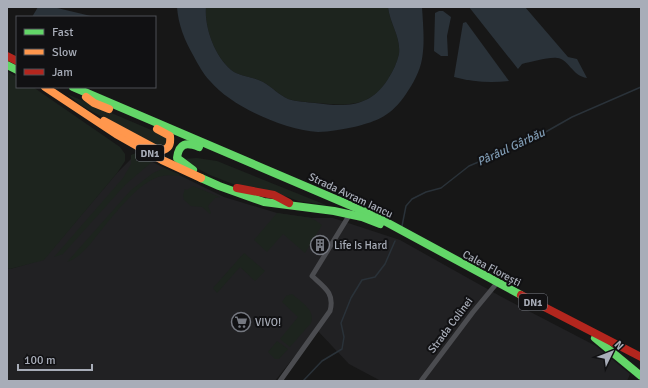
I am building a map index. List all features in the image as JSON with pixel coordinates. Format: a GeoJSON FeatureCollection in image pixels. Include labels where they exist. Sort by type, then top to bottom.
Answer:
{"type":"FeatureCollection","features":[{"type":"Feature","properties":{"kind":"main road"},"geometry":{"type":"LineString","coordinates":[[7,56],[16,60]]}},
{"type":"Feature","properties":{"kind":"main road"},"geometry":{"type":"LineString","coordinates":[[7,65],[16,70]]}},
{"type":"Feature","properties":{"kind":"main road","name":"Strada Avram Iancu"},"geometry":{"type":"LineString","coordinates":[[46,88],[116,134],[162,160],[219,186],[264,202],[350,214],[400,231]]}},
{"type":"Feature","properties":{"kind":"main road"},"geometry":{"type":"LineString","coordinates":[[73,88],[94,103],[166,133],[170,136],[170,147],[166,150],[160,151],[92,114],[76,108]]}},
{"type":"Feature","properties":{"kind":"main road","name":"Strada Avram Iancu"},"geometry":{"type":"LineString","coordinates":[[74,88],[364,211],[400,231]]}},
{"type":"Feature","properties":{"kind":"main road"},"geometry":{"type":"LineString","coordinates":[[227,153],[206,150],[190,144],[185,144],[180,147],[177,158],[192,169],[223,183],[242,190],[274,195],[298,207]]}},
{"type":"Feature","properties":{"kind":"main road","name":"Calea Florești"},"geometry":{"type":"LineString","coordinates":[[400,231],[641,357]]}},
{"type":"Feature","properties":{"kind":"main road"},"geometry":{"type":"LineString","coordinates":[[584,328],[641,376]]}},
{"type":"Feature","properties":{"kind":"street"},"geometry":{"type":"LineString","coordinates":[[280,381],[330,311],[332,303],[331,297],[312,276],[350,214]]}},
{"type":"Feature","properties":{"kind":"street","name":"Strada Colinei"},"geometry":{"type":"LineString","coordinates":[[421,381],[452,339],[497,283]]}},
{"type":"Feature","properties":{"kind":"shaded area"},"geometry":{"type":"Polygon","coordinates":[[[38,7],[53,7],[91,16],[33,16],[38,7]]]}},
{"type":"Feature","properties":{"kind":"shaded area"},"geometry":{"type":"Polygon","coordinates":[[[177,7],[206,7],[207,24],[212,43],[228,67],[237,74],[263,82],[291,100],[347,105],[365,100],[373,96],[381,89],[393,70],[399,54],[397,36],[388,7],[422,7],[424,40],[421,64],[411,86],[395,108],[377,120],[363,125],[327,132],[318,132],[290,127],[260,116],[231,100],[210,81],[190,50],[180,26],[177,7]]]}},
{"type":"Feature","properties":{"kind":"shaded area"},"geometry":{"type":"Polygon","coordinates":[[[206,7],[388,7],[397,36],[399,54],[395,67],[388,79],[374,95],[366,100],[349,104],[329,104],[292,100],[288,99],[263,82],[237,74],[228,67],[212,43],[207,24],[206,7]]]}},
{"type":"Feature","properties":{"kind":"shaded area"},"geometry":{"type":"Polygon","coordinates":[[[469,7],[525,7],[568,57],[577,59],[587,78],[582,77],[574,71],[565,61],[557,58],[544,59],[522,64],[518,69],[469,7]]]}},
{"type":"Feature","properties":{"kind":"shaded area"},"geometry":{"type":"Polygon","coordinates":[[[443,11],[451,17],[447,36],[448,56],[441,56],[434,51],[435,13],[443,11]]]}},
{"type":"Feature","properties":{"kind":"shaded area"},"geometry":{"type":"Polygon","coordinates":[[[466,22],[509,81],[482,82],[454,77],[463,23],[466,22]]]}},
{"type":"Feature","properties":{"kind":"shaded area"},"geometry":{"type":"Polygon","coordinates":[[[7,71],[16,76],[16,88],[34,88],[120,147],[125,154],[125,161],[117,173],[44,260],[10,269],[7,268],[7,71]]]}},
{"type":"Feature","properties":{"kind":"shaded area"},"geometry":{"type":"Polygon","coordinates":[[[67,94],[163,135],[167,139],[167,145],[159,148],[82,106],[67,94]]]}},
{"type":"Feature","properties":{"kind":"shaded area"},"geometry":{"type":"Polygon","coordinates":[[[136,153],[153,161],[125,185],[63,254],[54,257],[123,178],[131,164],[131,155],[136,153]]]}},
{"type":"Feature","properties":{"kind":"shaded area"},"geometry":{"type":"Polygon","coordinates":[[[136,154],[224,197],[277,213],[312,218],[333,218],[400,240],[500,296],[596,346],[630,374],[627,381],[381,381],[349,364],[316,329],[275,381],[7,381],[7,268],[10,269],[44,259],[117,173],[136,154]]]}},
{"type":"Feature","properties":{"kind":"shaded area"},"geometry":{"type":"Polygon","coordinates":[[[197,158],[217,161],[326,205],[298,201],[288,197],[238,186],[210,175],[183,161],[182,159],[197,158]]]}},
{"type":"Feature","properties":{"kind":"shaded area"},"geometry":{"type":"Polygon","coordinates":[[[164,168],[179,174],[180,176],[169,175],[158,177],[141,187],[124,203],[86,249],[75,258],[67,262],[131,190],[153,173],[164,168]]]}},
{"type":"Feature","properties":{"kind":"shaded area"},"geometry":{"type":"Polygon","coordinates":[[[193,186],[220,197],[215,198],[208,206],[211,213],[210,214],[202,207],[191,206],[184,200],[183,195],[185,189],[187,190],[193,186]]]}},
{"type":"Feature","properties":{"kind":"shaded area"},"geometry":{"type":"Polygon","coordinates":[[[277,213],[312,218],[322,225],[305,253],[283,234],[267,252],[254,240],[277,213]]]}},
{"type":"Feature","properties":{"kind":"shaded area"},"geometry":{"type":"Polygon","coordinates":[[[244,253],[265,271],[255,281],[240,267],[217,293],[213,288],[244,253]]]}},
{"type":"Feature","properties":{"kind":"shaded area"},"geometry":{"type":"Polygon","coordinates":[[[292,294],[310,310],[312,318],[311,323],[290,347],[280,339],[298,317],[282,302],[286,296],[292,294]]]}},
{"type":"Feature","properties":{"kind":"shaded area"},"geometry":{"type":"Polygon","coordinates":[[[277,341],[288,349],[279,359],[275,359],[268,352],[277,341]]]}},
{"type":"Feature","properties":{"kind":"waterway","name":"Pârâul Gârbău"},"geometry":{"type":"LineString","coordinates":[[402,226],[406,206],[412,199],[426,192],[441,188],[469,166],[535,138],[572,117],[641,87]]}},
{"type":"Feature","properties":{"kind":"waterway","name":"Pârâul Gârbău"},"geometry":{"type":"LineString","coordinates":[[303,381],[322,361],[342,349],[344,337],[341,323],[351,298],[362,280],[375,277],[385,264],[395,241]]}},
{"type":"Feature","properties":{"kind":"traffic: fast"},"geometry":{"type":"LineString","coordinates":[[7,65],[16,70]]}},
{"type":"Feature","properties":{"kind":"traffic: fast"},"geometry":{"type":"LineString","coordinates":[[75,88],[375,216],[521,295]]}},
{"type":"Feature","properties":{"kind":"traffic: fast"},"geometry":{"type":"LineString","coordinates":[[193,170],[177,158],[179,149],[187,144],[199,147]]}},
{"type":"Feature","properties":{"kind":"traffic: fast"},"geometry":{"type":"LineString","coordinates":[[201,178],[264,202],[334,211],[362,217],[380,224]]}},
{"type":"Feature","properties":{"kind":"traffic: fast"},"geometry":{"type":"LineString","coordinates":[[595,338],[641,376]]}},
{"type":"Feature","properties":{"kind":"traffic: slow"},"geometry":{"type":"LineString","coordinates":[[47,88],[116,134],[162,160],[201,178]]}},
{"type":"Feature","properties":{"kind":"traffic: slow"},"geometry":{"type":"LineString","coordinates":[[86,97],[94,103],[109,109]]}},
{"type":"Feature","properties":{"kind":"traffic: slow"},"geometry":{"type":"LineString","coordinates":[[104,121],[160,151],[169,146],[170,136],[157,129]]}},
{"type":"Feature","properties":{"kind":"traffic: jam"},"geometry":{"type":"LineString","coordinates":[[7,56],[16,60]]}},
{"type":"Feature","properties":{"kind":"traffic: jam"},"geometry":{"type":"LineString","coordinates":[[237,188],[274,195],[289,203]]}},
{"type":"Feature","properties":{"kind":"traffic: jam"},"geometry":{"type":"LineString","coordinates":[[521,295],[641,357]]}},
{"type":"Feature","properties":{"kind":"place","name":"Life Is Hard"},"geometry":{"type":"Point","coordinates":[320,245]}},
{"type":"Feature","properties":{"kind":"place","name":"VIVO!"},"geometry":{"type":"Point","coordinates":[241,322]}}]}
